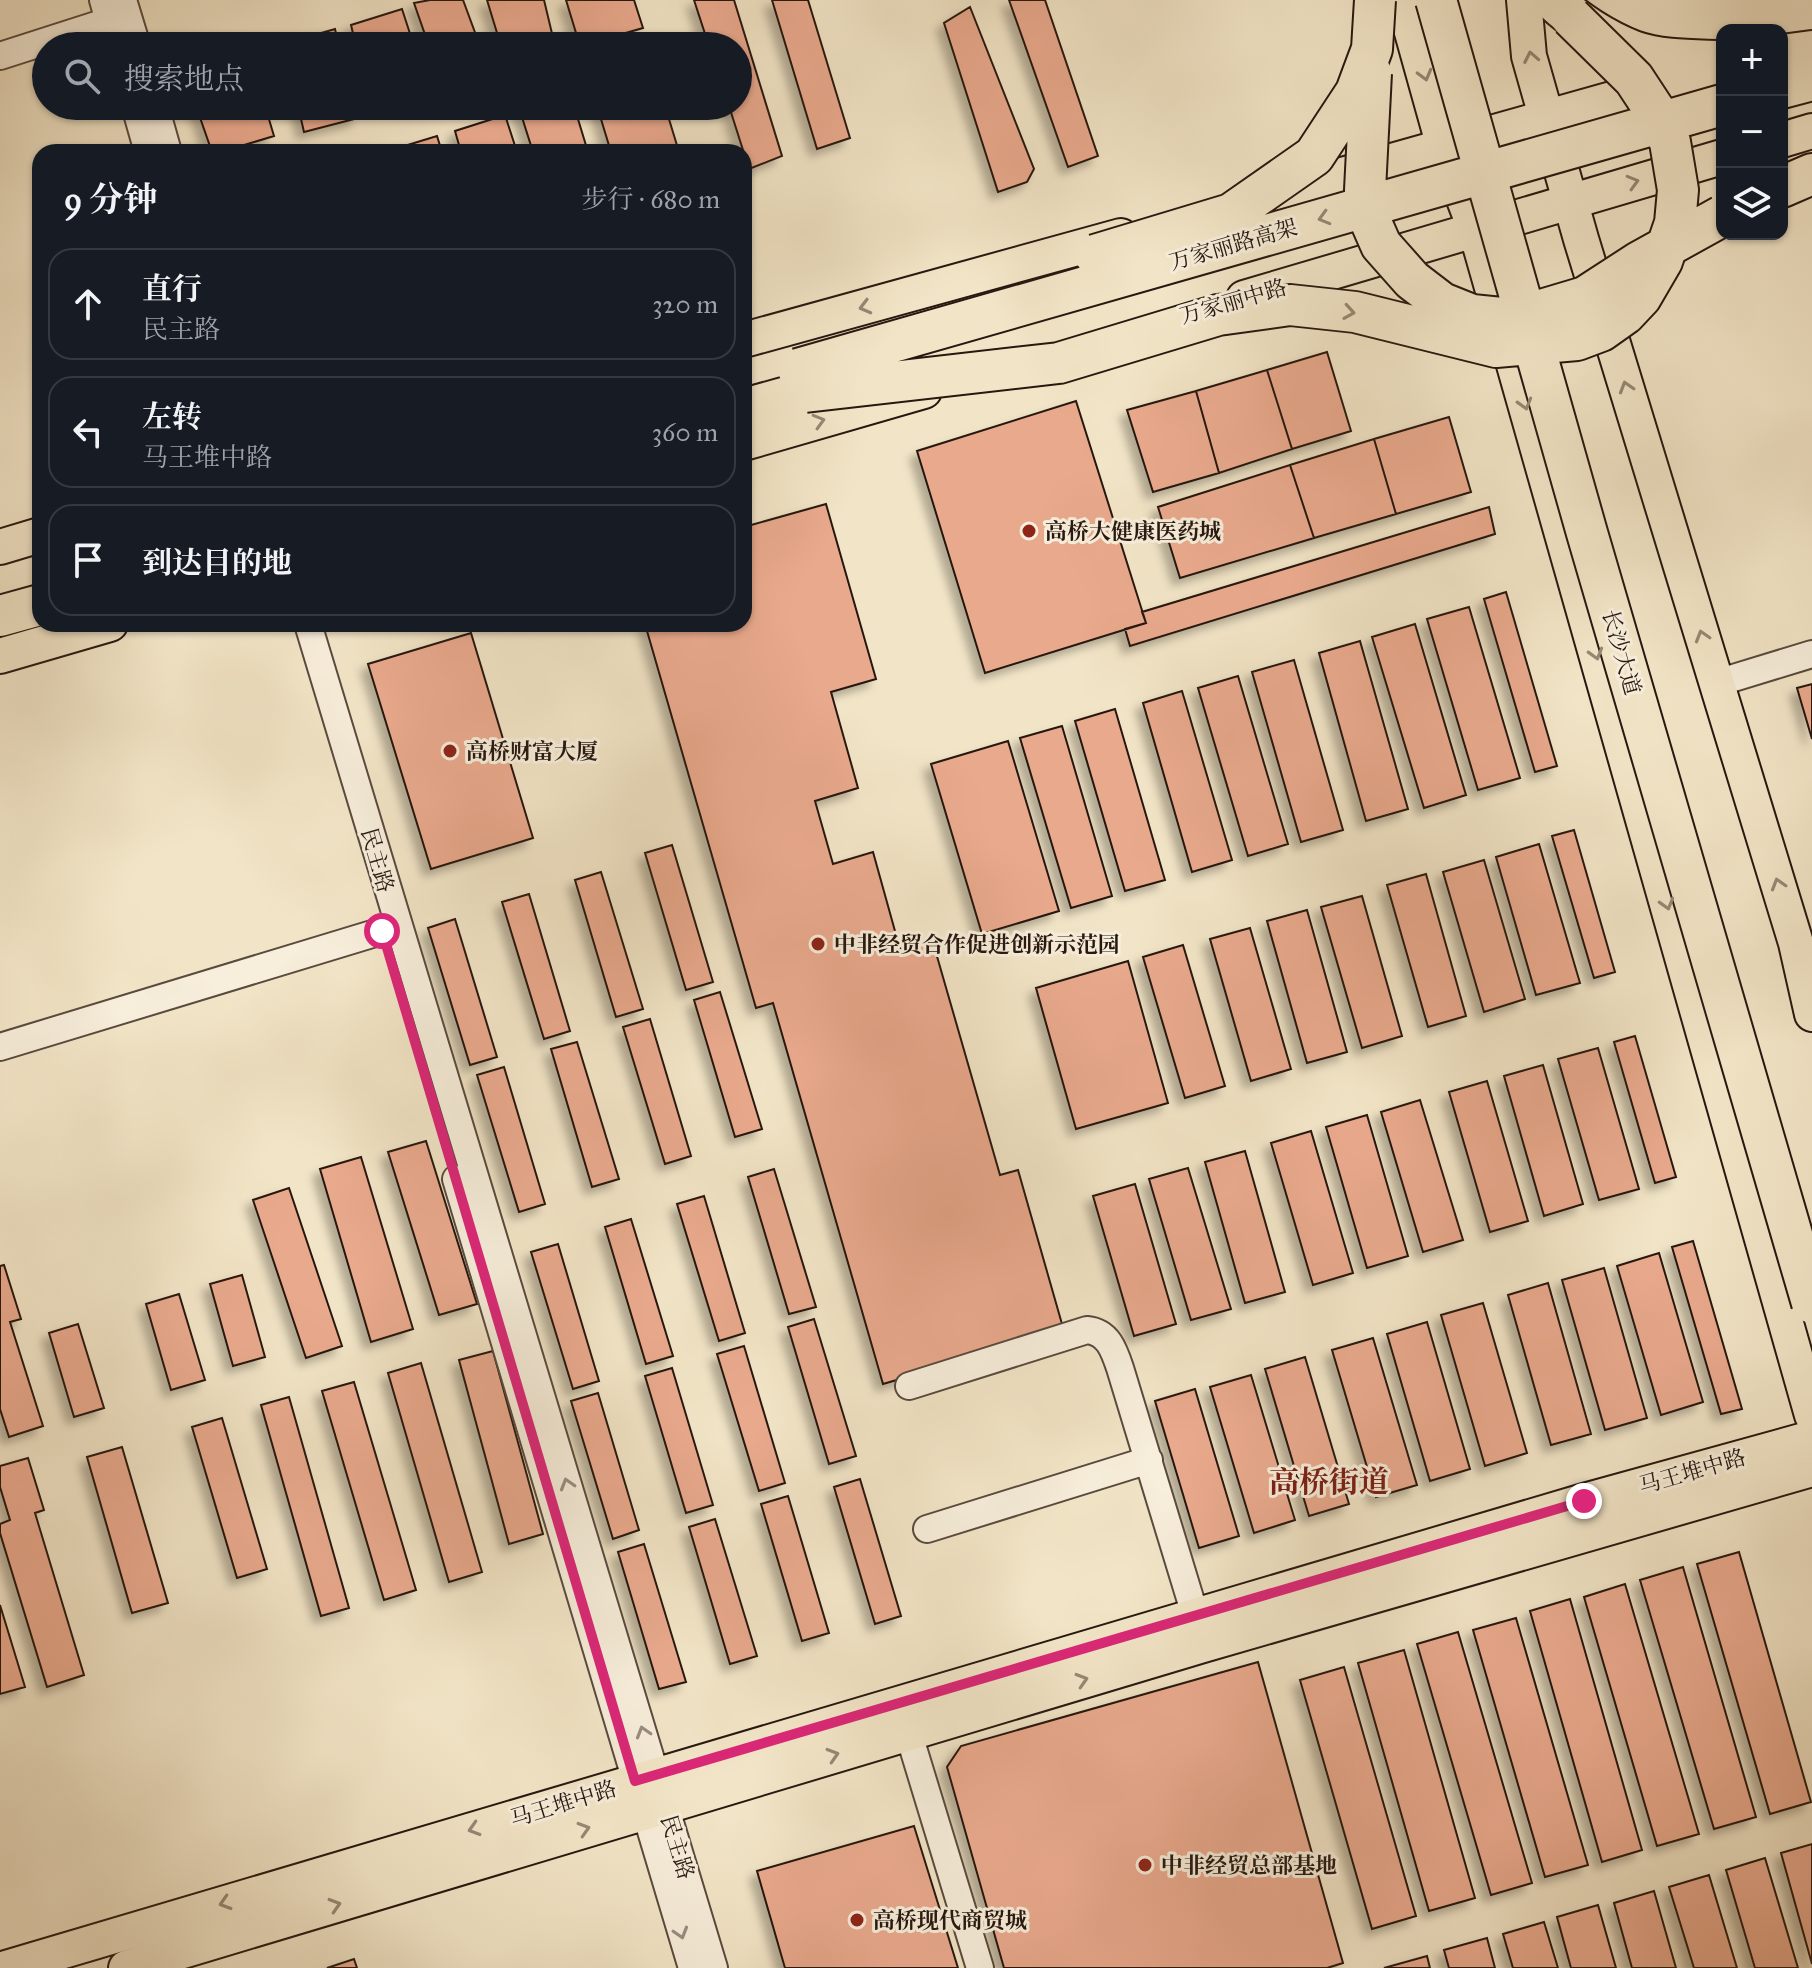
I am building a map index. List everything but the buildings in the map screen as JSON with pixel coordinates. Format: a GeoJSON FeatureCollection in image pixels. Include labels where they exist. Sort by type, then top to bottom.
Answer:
{"type":"FeatureCollection","features":[{"type":"Feature","properties":{"kind":"highway"},"geometry":{"type":"LineString","coordinates":[[1375,0],[1365,190],[1370,220],[1381,245],[1391,257],[1412,280],[1442,303],[1472,315],[1511,319],[1585,297],[1639,262],[1716,219]]}},
{"type":"Feature","properties":{"kind":"highway","name":"长沙大道"},"geometry":{"type":"LineString","coordinates":[[1436,0],[1587,533],[1812,1303]]}},
{"type":"Feature","properties":{"kind":"highway","name":"长沙大道"},"geometry":{"type":"LineString","coordinates":[[1464,0],[1812,1233]]}},
{"type":"Feature","properties":{"kind":"highway"},"geometry":{"type":"LineString","coordinates":[[801,381],[1059,363],[1218,315],[1290,305],[1355,312],[1496,347],[1577,340],[1601,331],[1625,314],[1641,297],[1662,261],[1675,223],[1678,190],[1670,142],[1657,114],[1634,79],[1562,8]]}},
{"type":"Feature","properties":{"kind":"highway"},"geometry":{"type":"LineString","coordinates":[[1562,8],[1634,51],[1673,59],[1716,61]]}},
{"type":"Feature","properties":{"kind":"highway"},"geometry":{"type":"LineString","coordinates":[[801,381],[929,305],[1231,214],[1314,156],[1356,92],[1372,49]]}},
{"type":"Feature","properties":{"kind":"highway"},"geometry":{"type":"LineString","coordinates":[[1788,53],[1812,51]]}},
{"type":"Feature","properties":{"kind":"highway"},"geometry":{"type":"LineString","coordinates":[[1788,86],[1812,80]]}},
{"type":"Feature","properties":{"kind":"highway","name":"万家丽路高架"},"geometry":{"type":"LineString","coordinates":[[752,405],[801,381],[1716,107]]}},
{"type":"Feature","properties":{"kind":"highway"},"geometry":{"type":"LineString","coordinates":[[1788,115],[1812,108]]}},
{"type":"Feature","properties":{"kind":"highway","name":"万家丽路高架"},"geometry":{"type":"LineString","coordinates":[[752,384],[801,381],[1716,135]]}},
{"type":"Feature","properties":{"kind":"highway"},"geometry":{"type":"LineString","coordinates":[[1788,184],[1812,174]]}},
{"type":"Feature","properties":{"kind":"highway"},"geometry":{"type":"LineString","coordinates":[[0,590],[32,581]]}},
{"type":"Feature","properties":{"kind":"highway"},"geometry":{"type":"LineString","coordinates":[[0,616],[32,607]]}},
{"type":"Feature","properties":{"kind":"main road"},"geometry":{"type":"LineString","coordinates":[[1403,0],[1444,147],[1476,231],[1812,1415]]}},
{"type":"Feature","properties":{"kind":"main road"},"geometry":{"type":"LineString","coordinates":[[1524,0],[1529,56],[1570,200],[1717,683],[1804,941],[1812,1014]]}},
{"type":"Feature","properties":{"kind":"main road"},"geometry":{"type":"LineString","coordinates":[[1788,51],[1812,42]]}},
{"type":"Feature","properties":{"kind":"main road"},"geometry":{"type":"LineString","coordinates":[[752,338],[1716,70]]}},
{"type":"Feature","properties":{"kind":"main road"},"geometry":{"type":"LineString","coordinates":[[1788,138],[1812,131]]}},
{"type":"Feature","properties":{"kind":"main road","name":"万家丽中路"},"geometry":{"type":"LineString","coordinates":[[752,441],[1716,159]]}},
{"type":"Feature","properties":{"kind":"main road"},"geometry":{"type":"LineString","coordinates":[[0,547],[32,537]]}},
{"type":"Feature","properties":{"kind":"main road"},"geometry":{"type":"LineString","coordinates":[[0,656],[82,632]]}},
{"type":"Feature","properties":{"kind":"main road","name":"马王堆中路"},"geometry":{"type":"LineString","coordinates":[[1199,1630],[1584,1501],[1812,1438]]}},
{"type":"Feature","properties":{"kind":"main road","name":"马王堆中路"},"geometry":{"type":"LineString","coordinates":[[6,1968],[650,1793],[1199,1630],[1812,1469]]}},
{"type":"Feature","properties":{"kind":"main road","name":"马王堆中路"},"geometry":{"type":"LineString","coordinates":[[126,1968],[650,1793]]}},
{"type":"Feature","properties":{"kind":"street"},"geometry":{"type":"LineString","coordinates":[[69,32],[115,16]]}},
{"type":"Feature","properties":{"kind":"street"},"geometry":{"type":"LineString","coordinates":[[0,56],[32,45]]}},
{"type":"Feature","properties":{"kind":"street"},"geometry":{"type":"LineString","coordinates":[[139,120],[146,144]]}},
{"type":"Feature","properties":{"kind":"street"},"geometry":{"type":"LineString","coordinates":[[159,120],[166,144]]}},
{"type":"Feature","properties":{"kind":"street","name":"民主路"},"geometry":{"type":"LineString","coordinates":[[292,632],[650,1793],[714,1968]]}},
{"type":"Feature","properties":{"kind":"street","name":"民主路"},"geometry":{"type":"LineString","coordinates":[[310,632],[650,1793],[692,1968]]}},
{"type":"Feature","properties":{"kind":"street"},"geometry":{"type":"LineString","coordinates":[[1717,683],[1812,654]]}},
{"type":"Feature","properties":{"kind":"street"},"geometry":{"type":"LineString","coordinates":[[0,1047],[382,931]]}},
{"type":"Feature","properties":{"kind":"street"},"geometry":{"type":"LineString","coordinates":[[909,1386],[1087,1330],[1097,1331],[1106,1337],[1115,1353],[1149,1460],[1199,1630]]}},
{"type":"Feature","properties":{"kind":"street"},"geometry":{"type":"LineString","coordinates":[[927,1529],[1149,1460]]}},
{"type":"Feature","properties":{"kind":"street"},"geometry":{"type":"LineString","coordinates":[[904,1718],[980,1968]]}},
{"type":"Feature","properties":{"kind":"place","name":"高桥大健康医药城"},"geometry":{"type":"Point","coordinates":[1029,531]}},
{"type":"Feature","properties":{"kind":"place","name":"高桥财富大厦"},"geometry":{"type":"Point","coordinates":[450,751]}},
{"type":"Feature","properties":{"kind":"place","name":"中非经贸合作促进创新示范园"},"geometry":{"type":"Point","coordinates":[818,944]}},
{"type":"Feature","properties":{"kind":"place","name":"中非经贸总部基地"},"geometry":{"type":"Point","coordinates":[1145,1865]}},
{"type":"Feature","properties":{"kind":"place","name":"高桥现代商贸城"},"geometry":{"type":"Point","coordinates":[857,1920]}},
{"type":"Feature","properties":{"kind":"district","name":"高桥街道"},"geometry":{"type":"Point","coordinates":[1329,1482]}},
{"type":"Feature","properties":{"kind":"route"},"geometry":{"type":"LineString","coordinates":[[382,931],[635,1781],[1584,1501]]}}]}
